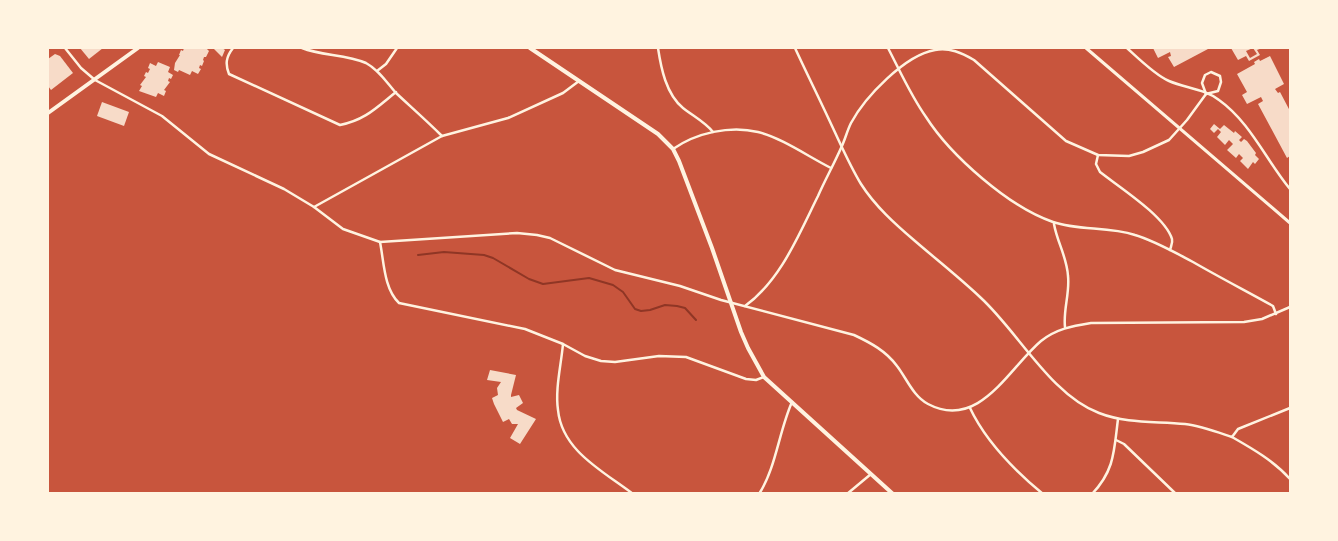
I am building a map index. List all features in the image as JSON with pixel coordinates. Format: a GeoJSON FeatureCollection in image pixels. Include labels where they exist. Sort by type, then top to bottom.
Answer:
{"type":"FeatureCollection","features":[{"type":"Feature","properties":{"kind":"main road"},"geometry":{"type":"LineString","coordinates":[[48,113],[138,48]]}},
{"type":"Feature","properties":{"kind":"main road"},"geometry":{"type":"LineString","coordinates":[[530,48],[652,130],[673,149],[680,161],[748,348],[764,377],[892,494]]}},
{"type":"Feature","properties":{"kind":"street"},"geometry":{"type":"LineString","coordinates":[[65,48],[81,68],[95,80],[162,116],[209,154],[284,189],[314,207],[343,229],[380,242],[517,233],[550,238],[616,270],[854,335],[870,342],[898,366],[908,384],[928,403],[940,409],[970,408],[982,401],[992,393],[1042,340],[1065,327],[1091,323],[1244,322],[1262,319],[1290,307]]}},
{"type":"Feature","properties":{"kind":"street"},"geometry":{"type":"LineString","coordinates":[[233,48],[228,54],[226,65],[229,74],[340,125],[355,122],[396,92]]}},
{"type":"Feature","properties":{"kind":"street"},"geometry":{"type":"LineString","coordinates":[[302,48],[316,53],[353,58],[367,64],[377,71],[442,136]]}},
{"type":"Feature","properties":{"kind":"street"},"geometry":{"type":"LineString","coordinates":[[377,71],[386,64],[397,48]]}},
{"type":"Feature","properties":{"kind":"street"},"geometry":{"type":"LineString","coordinates":[[658,48],[666,79],[676,101],[709,126],[713,132]]}},
{"type":"Feature","properties":{"kind":"street"},"geometry":{"type":"LineString","coordinates":[[795,48],[860,183],[882,211],[982,299],[1057,385],[1079,402],[1098,413],[1118,419],[1185,424],[1232,436],[1259,453],[1290,480]]}},
{"type":"Feature","properties":{"kind":"street"},"geometry":{"type":"LineString","coordinates":[[888,48],[925,116],[941,138],[960,158],[1016,205],[1054,223],[1078,228],[1116,230],[1136,235],[1170,250],[1273,306],[1276,314]]}},
{"type":"Feature","properties":{"kind":"street"},"geometry":{"type":"LineString","coordinates":[[1086,48],[1290,223]]}},
{"type":"Feature","properties":{"kind":"street"},"geometry":{"type":"LineString","coordinates":[[1127,48],[1164,79],[1218,99],[1245,126],[1290,189]]}},
{"type":"Feature","properties":{"kind":"street"},"geometry":{"type":"LineString","coordinates":[[746,306],[756,297],[784,261],[797,239],[842,147],[851,124],[868,98],[899,69],[923,53],[949,50],[962,53],[974,60],[1066,141],[1098,155],[1128,156],[1143,152],[1169,140],[1180,129],[1206,94],[1218,91],[1222,82],[1217,74],[1208,73],[1204,77],[1202,83],[1206,94]]}},
{"type":"Feature","properties":{"kind":"street"},"geometry":{"type":"LineString","coordinates":[[314,207],[442,136],[508,118],[563,93],[579,81]]}},
{"type":"Feature","properties":{"kind":"street"},"geometry":{"type":"LineString","coordinates":[[673,149],[682,142],[713,132],[737,130],[758,132],[774,138],[831,168]]}},
{"type":"Feature","properties":{"kind":"street"},"geometry":{"type":"LineString","coordinates":[[1098,155],[1096,164],[1100,172],[1152,212],[1166,226],[1172,240],[1170,250]]}},
{"type":"Feature","properties":{"kind":"street"},"geometry":{"type":"LineString","coordinates":[[1054,223],[1067,264],[1068,296],[1064,319],[1065,327]]}},
{"type":"Feature","properties":{"kind":"street"},"geometry":{"type":"LineString","coordinates":[[380,242],[389,287],[393,298],[399,303],[526,329],[563,344],[585,356],[601,361],[615,362],[658,356],[686,357],[746,379],[756,380],[764,377]]}},
{"type":"Feature","properties":{"kind":"street"},"geometry":{"type":"LineString","coordinates":[[563,344],[558,410],[566,439],[580,453],[633,494]]}},
{"type":"Feature","properties":{"kind":"street"},"geometry":{"type":"LineString","coordinates":[[759,494],[768,477],[786,415],[792,402]]}},
{"type":"Feature","properties":{"kind":"street"},"geometry":{"type":"LineString","coordinates":[[970,408],[1004,457],[1043,494]]}},
{"type":"Feature","properties":{"kind":"street"},"geometry":{"type":"LineString","coordinates":[[1232,436],[1238,429],[1290,408]]}},
{"type":"Feature","properties":{"kind":"street"},"geometry":{"type":"LineString","coordinates":[[1092,494],[1101,484],[1110,468],[1118,419]]}},
{"type":"Feature","properties":{"kind":"street"},"geometry":{"type":"LineString","coordinates":[[1116,440],[1124,444],[1176,494]]}},
{"type":"Feature","properties":{"kind":"street"},"geometry":{"type":"LineString","coordinates":[[847,494],[871,474]]}},
{"type":"Feature","properties":{"kind":"building"},"geometry":{"type":"Polygon","coordinates":[[[80,48],[103,48],[89,59],[80,48]]]}},
{"type":"Feature","properties":{"kind":"building"},"geometry":{"type":"Polygon","coordinates":[[[184,48],[206,48],[209,51],[206,57],[204,57],[202,66],[200,65],[199,68],[201,69],[198,74],[192,71],[190,75],[174,70],[175,63],[181,50],[183,51],[184,48]]]}},
{"type":"Feature","properties":{"kind":"building"},"geometry":{"type":"Polygon","coordinates":[[[213,48],[225,50],[222,57],[213,48]]]}},
{"type":"Feature","properties":{"kind":"building"},"geometry":{"type":"Polygon","coordinates":[[[1153,48],[1208,49],[1174,67],[1168,57],[1171,56],[1170,52],[1158,58],[1153,48]]]}},
{"type":"Feature","properties":{"kind":"building"},"geometry":{"type":"Polygon","coordinates":[[[1231,48],[1253,48],[1262,48],[1257,50],[1260,55],[1249,61],[1246,56],[1238,60],[1231,48]],[[1253,48],[1246,51],[1250,58],[1257,54],[1253,48]]]}},
{"type":"Feature","properties":{"kind":"building"},"geometry":{"type":"Polygon","coordinates":[[[55,54],[60,56],[73,73],[51,90],[48,86],[48,59],[55,54]]]}},
{"type":"Feature","properties":{"kind":"building"},"geometry":{"type":"Polygon","coordinates":[[[1270,56],[1284,84],[1275,89],[1278,93],[1280,92],[1290,111],[1290,156],[1287,158],[1258,104],[1263,101],[1261,97],[1247,104],[1242,95],[1247,92],[1237,74],[1255,64],[1254,62],[1259,59],[1260,61],[1270,56]]]}},
{"type":"Feature","properties":{"kind":"building"},"geometry":{"type":"Polygon","coordinates":[[[158,62],[170,67],[168,72],[173,75],[171,79],[169,78],[168,81],[170,82],[164,90],[166,91],[164,96],[158,93],[156,97],[139,91],[142,86],[140,85],[146,77],[144,76],[146,72],[148,73],[150,69],[148,68],[150,63],[156,66],[158,62]]]}},
{"type":"Feature","properties":{"kind":"building"},"geometry":{"type":"Polygon","coordinates":[[[102,102],[129,112],[124,126],[97,116],[102,102]]]}},
{"type":"Feature","properties":{"kind":"building"},"geometry":{"type":"Polygon","coordinates":[[[1214,124],[1220,129],[1224,125],[1242,137],[1239,140],[1241,142],[1244,139],[1247,141],[1259,159],[1255,164],[1253,162],[1248,169],[1240,161],[1243,158],[1239,154],[1236,158],[1227,150],[1233,144],[1229,140],[1225,145],[1217,137],[1221,132],[1218,129],[1214,133],[1210,129],[1214,124]]]}},
{"type":"Feature","properties":{"kind":"building"},"geometry":{"type":"Polygon","coordinates":[[[490,370],[516,375],[511,397],[519,395],[523,403],[516,408],[536,419],[520,444],[510,438],[518,424],[512,424],[509,419],[503,422],[494,404],[492,398],[498,395],[497,388],[501,382],[487,380],[490,370]]]}},
{"type":"Feature","properties":{"kind":"waterway"},"geometry":{"type":"LineString","coordinates":[[418,255],[444,252],[484,255],[493,258],[529,279],[543,284],[589,278],[613,285],[623,292],[635,309],[641,311],[665,305],[677,306],[685,308],[696,320]]}}]}
